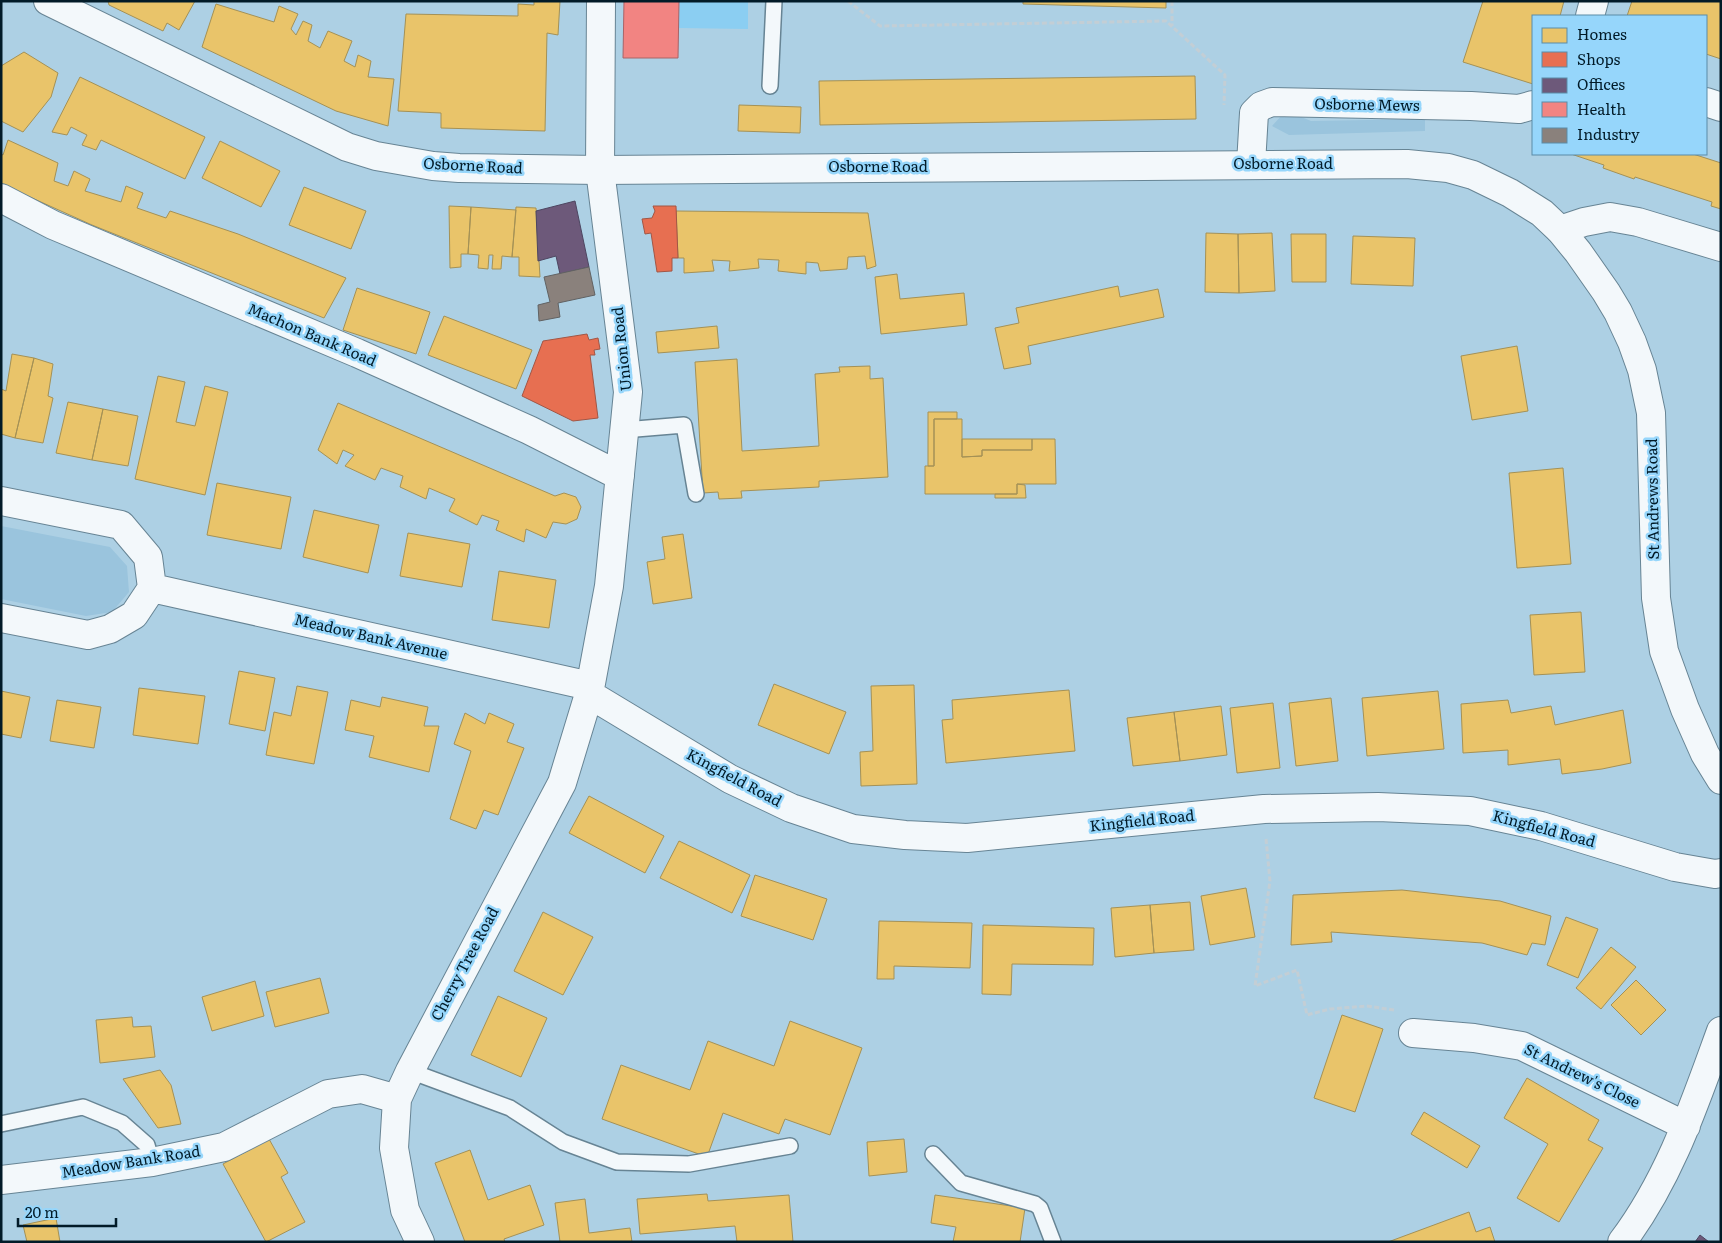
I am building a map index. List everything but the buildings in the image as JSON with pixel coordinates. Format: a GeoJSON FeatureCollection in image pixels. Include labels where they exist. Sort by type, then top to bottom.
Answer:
{"type":"FeatureCollection","features":[{"type":"Feature","properties":{"kind":"street","name":"Osborne Road"},"geometry":{"type":"LineString","coordinates":[[48,1],[313,131],[362,152],[408,162],[459,168],[600,170],[1406,164],[1448,168],[1473,175],[1510,193],[1542,213],[1560,230]]}},
{"type":"Feature","properties":{"kind":"street","name":"Union Road"},"geometry":{"type":"LineString","coordinates":[[589,690],[609,586],[628,392],[600,170],[601,1]]}},
{"type":"Feature","properties":{"kind":"street"},"geometry":{"type":"LineString","coordinates":[[1590,15],[1594,1]]}},
{"type":"Feature","properties":{"kind":"street","name":"Osborne Mews"},"geometry":{"type":"LineString","coordinates":[[1251,164],[1254,113],[1261,106],[1272,102],[1471,106],[1519,109],[1532,105]]}},
{"type":"Feature","properties":{"kind":"street"},"geometry":{"type":"LineString","coordinates":[[1707,102],[1721,107]]}},
{"type":"Feature","properties":{"kind":"street","name":"Machon Bank Road"},"geometry":{"type":"LineString","coordinates":[[1,198],[53,225],[357,354],[502,418],[620,476]]}},
{"type":"Feature","properties":{"kind":"street"},"geometry":{"type":"LineString","coordinates":[[1560,230],[1584,222],[1610,217],[1638,222],[1721,247]]}},
{"type":"Feature","properties":{"kind":"street","name":"St Andrews Road"},"geometry":{"type":"LineString","coordinates":[[1560,230],[1606,292],[1632,342],[1642,370],[1651,413],[1656,598],[1664,651],[1685,709],[1705,754],[1721,780]]}},
{"type":"Feature","properties":{"kind":"street"},"geometry":{"type":"LineString","coordinates":[[1,501],[121,525],[148,557],[152,588],[134,615],[110,629],[88,635],[1,618]]}},
{"type":"Feature","properties":{"kind":"street","name":"Meadow Bank Avenue"},"geometry":{"type":"LineString","coordinates":[[152,588],[589,690]]}},
{"type":"Feature","properties":{"kind":"street","name":"Kingfield Road"},"geometry":{"type":"LineString","coordinates":[[589,690],[730,779],[791,808],[852,829],[905,835],[967,838],[1264,809],[1378,807],[1470,811],[1541,826],[1675,867],[1715,874],[1721,873]]}},
{"type":"Feature","properties":{"kind":"street","name":"Cherry Tree Road"},"geometry":{"type":"LineString","coordinates":[[420,1242],[405,1210],[394,1148],[397,1099],[410,1070],[562,783],[589,690]]}},
{"type":"Feature","properties":{"kind":"street"},"geometry":{"type":"LineString","coordinates":[[1622,1242],[1653,1195],[1672,1161],[1721,1031]]}},
{"type":"Feature","properties":{"kind":"street","name":"St Andrew's Close"},"geometry":{"type":"LineString","coordinates":[[1413,1033],[1474,1038],[1522,1046],[1686,1126]]}},
{"type":"Feature","properties":{"kind":"street","name":"Meadow Bank Road"},"geometry":{"type":"LineString","coordinates":[[1,1180],[152,1162],[224,1147],[328,1094],[362,1089],[397,1099]]}},
{"type":"Feature","properties":{"kind":"lane"},"geometry":{"type":"LineString","coordinates":[[770,86],[774,1]]}},
{"type":"Feature","properties":{"kind":"lane"},"geometry":{"type":"LineString","coordinates":[[624,430],[684,425],[696,494]]}},
{"type":"Feature","properties":{"kind":"lane"},"geometry":{"type":"LineString","coordinates":[[410,1070],[510,1108],[564,1142],[617,1162],[688,1164],[790,1146]]}},
{"type":"Feature","properties":{"kind":"lane"},"geometry":{"type":"LineString","coordinates":[[1,1124],[82,1107],[122,1123],[147,1145],[152,1162]]}},
{"type":"Feature","properties":{"kind":"lane"},"geometry":{"type":"LineString","coordinates":[[932,1154],[961,1183],[1035,1204],[1040,1208],[1053,1242]]}},
{"type":"Feature","properties":{"kind":"path"},"geometry":{"type":"LineString","coordinates":[[848,1],[880,26],[1166,21],[1225,75],[1224,111]]}},
{"type":"Feature","properties":{"kind":"path"},"geometry":{"type":"LineString","coordinates":[[1172,1],[1172,27]]}},
{"type":"Feature","properties":{"kind":"path"},"geometry":{"type":"LineString","coordinates":[[1264,809],[1270,881],[1255,986],[1297,970],[1307,1015],[1330,1009],[1367,1006],[1404,1012],[1413,1033]]}},
{"type":"Feature","properties":{"kind":"shaded area"},"geometry":{"type":"Polygon","coordinates":[[[624,1],[748,1],[748,29],[679,28],[678,58],[623,58],[624,1]]]}},
{"type":"Feature","properties":{"kind":"shaded area"},"geometry":{"type":"Polygon","coordinates":[[[1294,114],[1311,121],[1425,119],[1425,131],[1289,135],[1272,126],[1282,115],[1294,114]]]}},
{"type":"Feature","properties":{"kind":"shaded area"},"geometry":{"type":"Polygon","coordinates":[[[1,526],[110,547],[127,566],[129,592],[112,612],[86,616],[1,599],[1,526]]]}}]}
